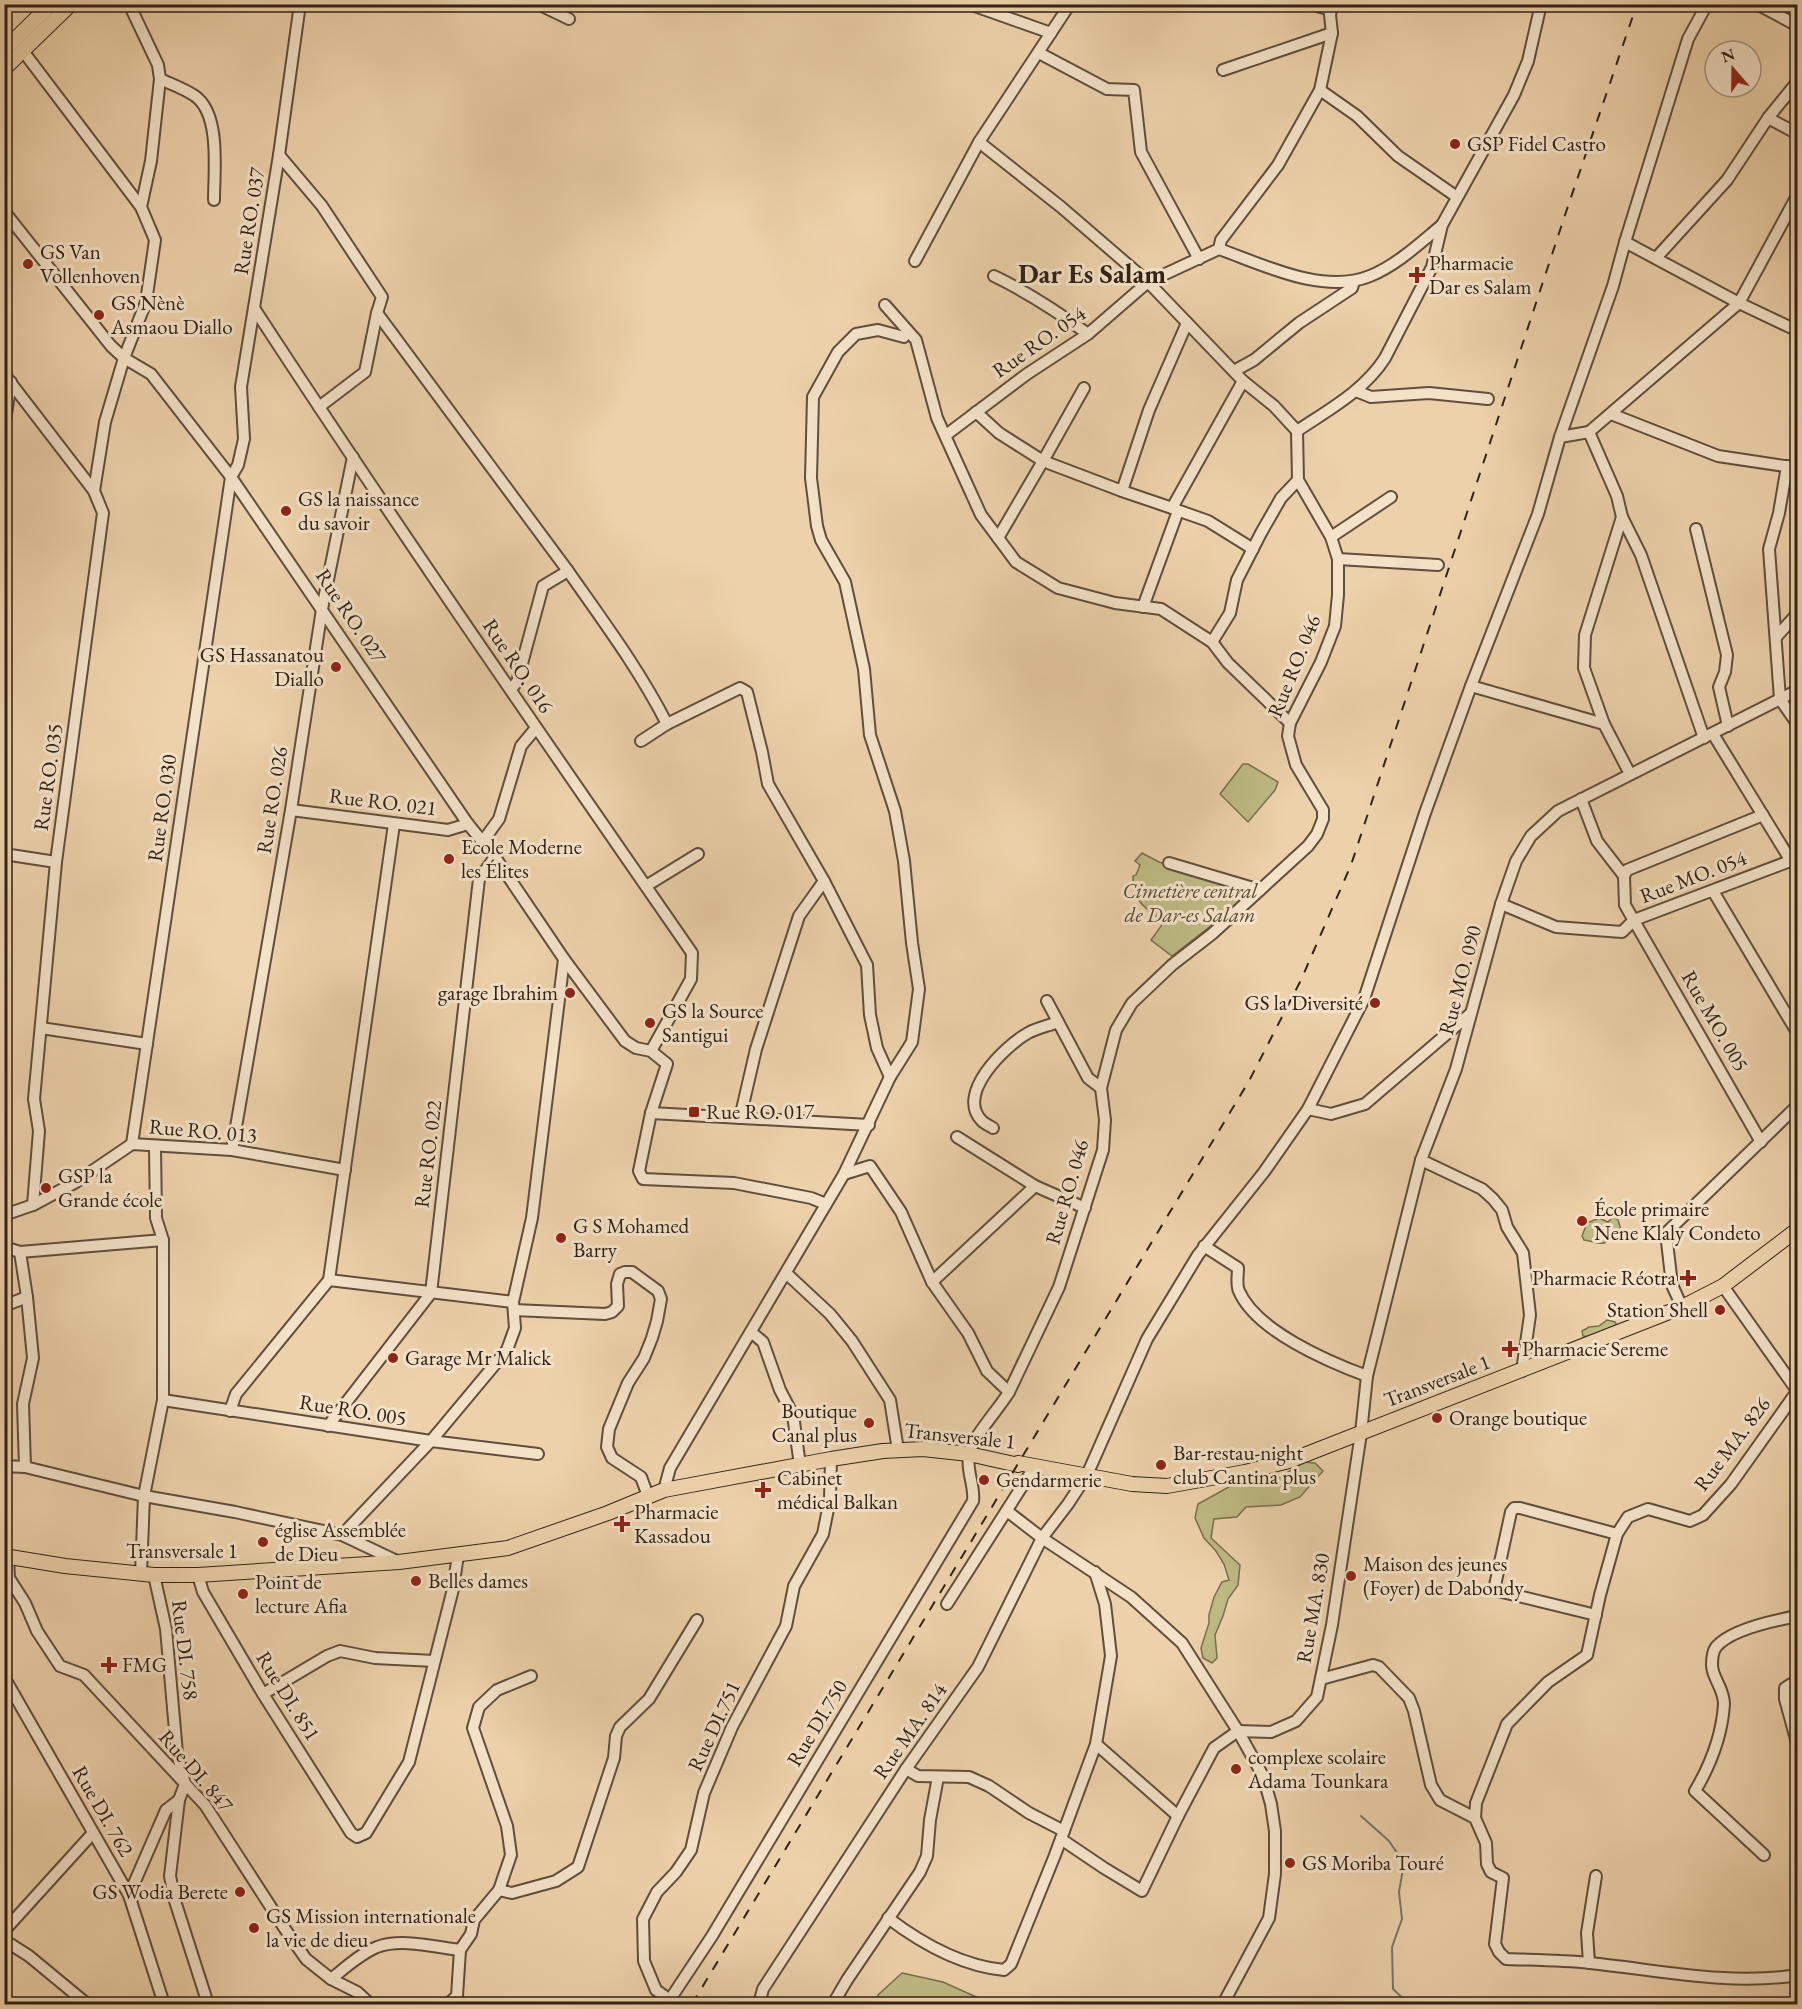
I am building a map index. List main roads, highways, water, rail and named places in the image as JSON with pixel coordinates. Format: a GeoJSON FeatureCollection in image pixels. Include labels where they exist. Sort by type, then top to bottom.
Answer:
{"type":"FeatureCollection","features":[{"type":"Feature","properties":{"kind":"main road"},"geometry":{"type":"LineString","coordinates":[[4,50],[51,4]]}},
{"type":"Feature","properties":{"kind":"main road"},"geometry":{"type":"LineString","coordinates":[[4,69],[71,4]]}},
{"type":"Feature","properties":{"kind":"main road","name":"Transversale 1"},"geometry":{"type":"LineString","coordinates":[[6,1557],[65,1566],[147,1574],[198,1575],[399,1562],[458,1555],[508,1548],[664,1490],[831,1459],[898,1450],[923,1449],[969,1455],[1132,1484],[1167,1486],[1211,1479],[1288,1461],[1682,1307],[1723,1286],[1797,1229]]}},
{"type":"Feature","properties":{"kind":"waterway"},"geometry":{"type":"LineString","coordinates":[[1361,1816],[1389,1841],[1404,1863],[1399,1892],[1402,1919],[1392,1947],[1393,1989],[1409,2004]]}},
{"type":"Feature","properties":{"kind":"railway"},"geometry":{"type":"LineString","coordinates":[[692,2004],[1249,1081],[1301,980],[1351,865],[1565,215],[1637,4]]}},
{"type":"Feature","properties":{"kind":"place","name":"GSP Fidel Castro"},"geometry":{"type":"Point","coordinates":[1455,144]}},
{"type":"Feature","properties":{"kind":"place","name":"GS Van Vollenhoven"},"geometry":{"type":"Point","coordinates":[28,264]}},
{"type":"Feature","properties":{"kind":"place","name":"Pharmacie Dar es Salam"},"geometry":{"type":"Point","coordinates":[1417,275]}},
{"type":"Feature","properties":{"kind":"place","name":"GS Nènè Asmaou Diallo"},"geometry":{"type":"Point","coordinates":[99,315]}},
{"type":"Feature","properties":{"kind":"place","name":"GS la naissance du savoir"},"geometry":{"type":"Point","coordinates":[286,511]}},
{"type":"Feature","properties":{"kind":"place","name":"GS Hassanatou Diallo"},"geometry":{"type":"Point","coordinates":[336,667]}},
{"type":"Feature","properties":{"kind":"place","name":"Ecole Moderne les Élites"},"geometry":{"type":"Point","coordinates":[449,859]}},
{"type":"Feature","properties":{"kind":"place","name":"garage Ibrahim"},"geometry":{"type":"Point","coordinates":[570,993]}},
{"type":"Feature","properties":{"kind":"place","name":"GS la Diversité"},"geometry":{"type":"Point","coordinates":[1375,1003]}},
{"type":"Feature","properties":{"kind":"place","name":"GS la Source Santigui"},"geometry":{"type":"Point","coordinates":[650,1023]}},
{"type":"Feature","properties":{"kind":"place","name":"Rue RO. 017"},"geometry":{"type":"Point","coordinates":[694,1112]}},
{"type":"Feature","properties":{"kind":"place","name":"GSP la Grande école"},"geometry":{"type":"Point","coordinates":[46,1188]}},
{"type":"Feature","properties":{"kind":"place","name":"École primaire Nene Klaly Condeto"},"geometry":{"type":"Point","coordinates":[1582,1221]}},
{"type":"Feature","properties":{"kind":"place","name":"G S Mohamed Barry"},"geometry":{"type":"Point","coordinates":[561,1238]}},
{"type":"Feature","properties":{"kind":"place","name":"Pharmacie Réotra"},"geometry":{"type":"Point","coordinates":[1688,1278]}},
{"type":"Feature","properties":{"kind":"place","name":"Station Shell"},"geometry":{"type":"Point","coordinates":[1720,1310]}},
{"type":"Feature","properties":{"kind":"place","name":"Pharmacie Sereme"},"geometry":{"type":"Point","coordinates":[1510,1349]}},
{"type":"Feature","properties":{"kind":"place","name":"Garage Mr Malick"},"geometry":{"type":"Point","coordinates":[393,1358]}},
{"type":"Feature","properties":{"kind":"place","name":"Orange boutique"},"geometry":{"type":"Point","coordinates":[1437,1418]}},
{"type":"Feature","properties":{"kind":"place","name":"Boutique Canal plus"},"geometry":{"type":"Point","coordinates":[869,1423]}},
{"type":"Feature","properties":{"kind":"place","name":"Bar-restau-night club Cantina plus"},"geometry":{"type":"Point","coordinates":[1161,1465]}},
{"type":"Feature","properties":{"kind":"place","name":"Gendarmerie"},"geometry":{"type":"Point","coordinates":[984,1480]}},
{"type":"Feature","properties":{"kind":"place","name":"Cabinet médical Balkan"},"geometry":{"type":"Point","coordinates":[763,1490]}},
{"type":"Feature","properties":{"kind":"place","name":"Pharmacie Kassadou"},"geometry":{"type":"Point","coordinates":[622,1524]}},
{"type":"Feature","properties":{"kind":"place","name":"église Assemblée de Dieu"},"geometry":{"type":"Point","coordinates":[263,1542]}},
{"type":"Feature","properties":{"kind":"place","name":"Maison des jeunes (Foyer) de Dabondy"},"geometry":{"type":"Point","coordinates":[1351,1576]}},
{"type":"Feature","properties":{"kind":"place","name":"Belles dames"},"geometry":{"type":"Point","coordinates":[416,1581]}},
{"type":"Feature","properties":{"kind":"place","name":"Point de lecture Afia"},"geometry":{"type":"Point","coordinates":[243,1594]}},
{"type":"Feature","properties":{"kind":"place","name":"FMG"},"geometry":{"type":"Point","coordinates":[109,1665]}},
{"type":"Feature","properties":{"kind":"place","name":"complexe scolaire Adama Tounkara"},"geometry":{"type":"Point","coordinates":[1236,1769]}},
{"type":"Feature","properties":{"kind":"place","name":"GS Moriba Touré"},"geometry":{"type":"Point","coordinates":[1290,1863]}},
{"type":"Feature","properties":{"kind":"place","name":"GS Wodia Berete"},"geometry":{"type":"Point","coordinates":[240,1892]}},
{"type":"Feature","properties":{"kind":"place","name":"GS Mission internationale la vie de dieu"},"geometry":{"type":"Point","coordinates":[254,1928]}},
{"type":"Feature","properties":{"kind":"district","name":"Dar Es Salam"},"geometry":{"type":"Point","coordinates":[1092,274]}},
{"type":"Feature","properties":{"kind":"park label","name":"Cimetière central de Dar-es Salam"},"geometry":{"type":"Point","coordinates":[1190,903]}}]}
